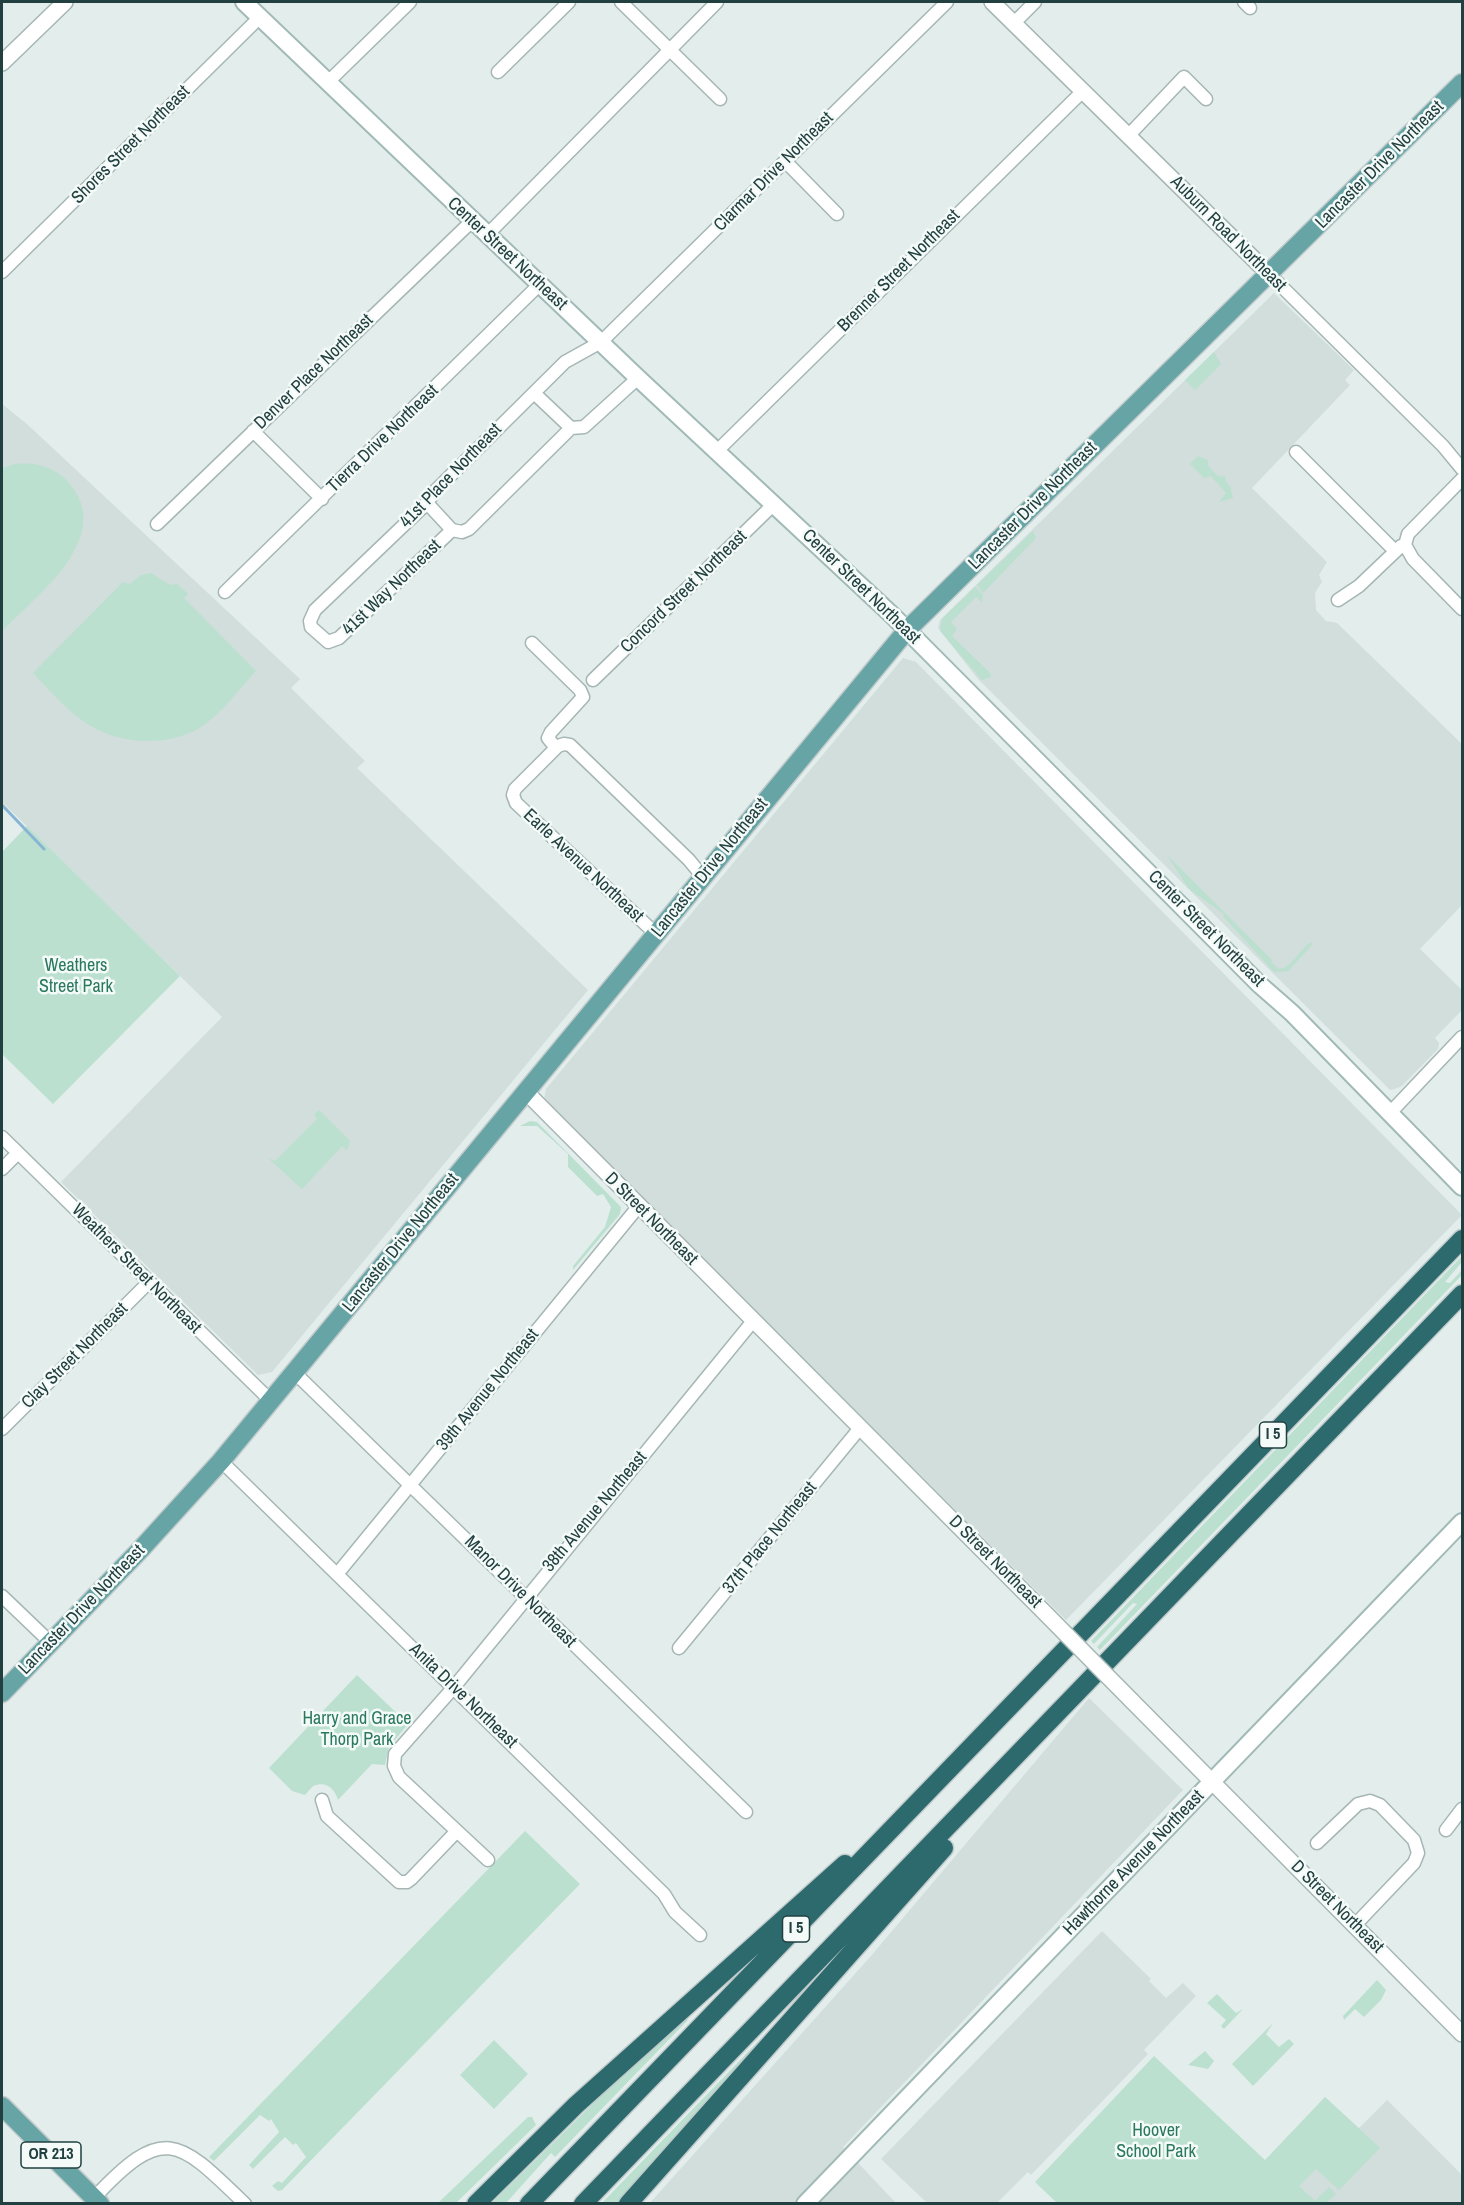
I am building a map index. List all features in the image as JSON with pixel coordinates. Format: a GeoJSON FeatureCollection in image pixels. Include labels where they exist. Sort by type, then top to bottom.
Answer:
{"type":"FeatureCollection","features":[{"type":"Feature","properties":{"kind":"highway","name":"I 5"},"geometry":{"type":"LineString","coordinates":[[529,2204],[1462,1239]]}},
{"type":"Feature","properties":{"kind":"highway","name":"I 5"},"geometry":{"type":"LineString","coordinates":[[583,2204],[1462,1294]]}},
{"type":"Feature","properties":{"kind":"highway","name":"I 5"},"geometry":{"type":"LineString","coordinates":[[628,2204],[1011,1774],[1072,1697]]}},
{"type":"Feature","properties":{"kind":"highway"},"geometry":{"type":"LineString","coordinates":[[476,2204],[576,2105],[685,2006],[833,1873],[897,1824]]}},
{"type":"Feature","properties":{"kind":"main road","name":"Center Street Northeast"},"geometry":{"type":"LineString","coordinates":[[244,2],[716,452],[907,630],[1252,976],[1292,1013],[1461,1186]]}},
{"type":"Feature","properties":{"kind":"main road","name":"Lancaster Drive Northeast"},"geometry":{"type":"LineString","coordinates":[[2,1693],[141,1549],[295,1373],[907,630],[1462,83]]}},
{"type":"Feature","properties":{"kind":"main road","name":"Hawthorne Avenue Northeast"},"geometry":{"type":"LineString","coordinates":[[805,2204],[1462,1522]]}},
{"type":"Feature","properties":{"kind":"main road","name":"OR 213"},"geometry":{"type":"LineString","coordinates":[[2,2106],[97,2201]]}},
{"type":"Feature","properties":{"kind":"street"},"geometry":{"type":"LineString","coordinates":[[3,58],[65,2]]}},
{"type":"Feature","properties":{"kind":"street"},"geometry":{"type":"LineString","coordinates":[[328,82],[410,2]]}},
{"type":"Feature","properties":{"kind":"street"},"geometry":{"type":"LineString","coordinates":[[498,72],[569,2]]}},
{"type":"Feature","properties":{"kind":"street"},"geometry":{"type":"LineString","coordinates":[[621,2],[720,99]]}},
{"type":"Feature","properties":{"kind":"street"},"geometry":{"type":"LineString","coordinates":[[487,235],[717,2]]}},
{"type":"Feature","properties":{"kind":"street","name":"Clarmar Drive Northeast"},"geometry":{"type":"LineString","coordinates":[[601,342],[947,2]]}},
{"type":"Feature","properties":{"kind":"street","name":"Auburn Road Northeast"},"geometry":{"type":"LineString","coordinates":[[992,2],[1443,446],[1462,469]]}},
{"type":"Feature","properties":{"kind":"street"},"geometry":{"type":"LineString","coordinates":[[1014,23],[1035,2]]}},
{"type":"Feature","properties":{"kind":"street","name":"Shores Street Northeast"},"geometry":{"type":"LineString","coordinates":[[2,272],[260,17]]}},
{"type":"Feature","properties":{"kind":"street"},"geometry":{"type":"LineString","coordinates":[[1129,135],[1184,77],[1206,99]]}},
{"type":"Feature","properties":{"kind":"street","name":"Brenner Street Northeast"},"geometry":{"type":"LineString","coordinates":[[716,452],[1083,91]]}},
{"type":"Feature","properties":{"kind":"street"},"geometry":{"type":"LineString","coordinates":[[785,161],[837,214]]}},
{"type":"Feature","properties":{"kind":"street","name":"Denver Place Northeast"},"geometry":{"type":"LineString","coordinates":[[157,524],[472,220]]}},
{"type":"Feature","properties":{"kind":"street","name":"Tierra Drive Northeast"},"geometry":{"type":"LineString","coordinates":[[225,592],[540,284]]}},
{"type":"Feature","properties":{"kind":"street","name":"41st Place Northeast"},"geometry":{"type":"LineString","coordinates":[[310,621],[315,610],[427,503],[435,491],[572,356],[601,342]]}},
{"type":"Feature","properties":{"kind":"street","name":"41st Way Northeast"},"geometry":{"type":"LineString","coordinates":[[310,621],[311,627],[328,642],[339,638],[452,530],[462,532],[469,529],[571,428],[584,427],[638,378]]}},
{"type":"Feature","properties":{"kind":"street"},"geometry":{"type":"LineString","coordinates":[[534,393],[571,428]]}},
{"type":"Feature","properties":{"kind":"street"},"geometry":{"type":"LineString","coordinates":[[253,431],[322,499]]}},
{"type":"Feature","properties":{"kind":"street"},"geometry":{"type":"LineString","coordinates":[[1296,453],[1413,559],[1462,609]]}},
{"type":"Feature","properties":{"kind":"street"},"geometry":{"type":"LineString","coordinates":[[1338,600],[1359,586],[1400,548],[1408,534],[1462,479]]}},
{"type":"Feature","properties":{"kind":"street"},"geometry":{"type":"LineString","coordinates":[[427,503],[452,530]]}},
{"type":"Feature","properties":{"kind":"street","name":"Concord Street Northeast"},"geometry":{"type":"LineString","coordinates":[[593,680],[774,504]]}},
{"type":"Feature","properties":{"kind":"street"},"geometry":{"type":"LineString","coordinates":[[532,643],[580,690],[583,697],[548,738],[560,746],[570,745],[704,877]]}},
{"type":"Feature","properties":{"kind":"street","name":"Earle Avenue Northeast"},"geometry":{"type":"LineString","coordinates":[[560,746],[515,789],[513,795],[516,803],[656,934]]}},
{"type":"Feature","properties":{"kind":"street"},"geometry":{"type":"LineString","coordinates":[[1389,1114],[1462,1037]]}},
{"type":"Feature","properties":{"kind":"street","name":"D Street Northeast"},"geometry":{"type":"LineString","coordinates":[[526,1092],[1462,2034]]}},
{"type":"Feature","properties":{"kind":"street","name":"Weathers Street Northeast"},"geometry":{"type":"LineString","coordinates":[[2,1137],[271,1401]]}},
{"type":"Feature","properties":{"kind":"street"},"geometry":{"type":"LineString","coordinates":[[2,1169],[18,1153]]}},
{"type":"Feature","properties":{"kind":"street","name":"39th Avenue Northeast"},"geometry":{"type":"LineString","coordinates":[[338,1573],[639,1207]]}},
{"type":"Feature","properties":{"kind":"street","name":"Clay Street Northeast"},"geometry":{"type":"LineString","coordinates":[[2,1429],[149,1282]]}},
{"type":"Feature","properties":{"kind":"street","name":"38th Avenue Northeast"},"geometry":{"type":"LineString","coordinates":[[457,1831],[399,1777],[394,1759],[402,1746],[454,1687],[524,1598],[753,1321]]}},
{"type":"Feature","properties":{"kind":"street","name":"Manor Drive Northeast"},"geometry":{"type":"LineString","coordinates":[[295,1373],[746,1812]]}},
{"type":"Feature","properties":{"kind":"street","name":"37th Place Northeast"},"geometry":{"type":"LineString","coordinates":[[680,1648],[860,1428]]}},
{"type":"Feature","properties":{"kind":"street","name":"Anita Drive Northeast"},"geometry":{"type":"LineString","coordinates":[[220,1461],[338,1573],[664,1894],[675,1912],[700,1935]]}},
{"type":"Feature","properties":{"kind":"street"},"geometry":{"type":"LineString","coordinates":[[2,1596],[51,1643]]}},
{"type":"Feature","properties":{"kind":"street"},"geometry":{"type":"LineString","coordinates":[[322,1800],[327,1816],[399,1882],[407,1882],[411,1879],[457,1831],[488,1860]]}},
{"type":"Feature","properties":{"kind":"street"},"geometry":{"type":"LineString","coordinates":[[1317,1843],[1358,1804],[1370,1801],[1380,1806],[1417,1844],[1418,1854],[1414,1863],[1355,1925]]}},
{"type":"Feature","properties":{"kind":"street"},"geometry":{"type":"LineString","coordinates":[[1446,1830],[1462,1809]]}},
{"type":"Feature","properties":{"kind":"street"},"geometry":{"type":"LineString","coordinates":[[97,2201],[135,2158],[152,2151],[169,2149],[186,2152],[200,2161],[244,2204]]}},
{"type":"Feature","properties":{"kind":"shaded area"},"geometry":{"type":"Polygon","coordinates":[[[1274,293],[1354,370],[1345,380],[1350,385],[1252,488],[1327,562],[1319,575],[1322,582],[1315,593],[1316,610],[1326,621],[1337,623],[1462,744],[1462,905],[1420,949],[1462,990],[1462,1010],[1435,1038],[1439,1043],[1438,1049],[1402,1086],[1390,1090],[978,679],[938,628],[940,620],[1274,293]]]}},
{"type":"Feature","properties":{"kind":"shaded area"},"geometry":{"type":"Polygon","coordinates":[[[2,404],[28,425],[300,679],[291,688],[365,761],[357,768],[588,990],[272,1372],[258,1375],[61,1182],[222,1017],[2,802],[2,404]]]}},
{"type":"Feature","properties":{"kind":"shaded area"},"geometry":{"type":"Polygon","coordinates":[[[903,658],[916,662],[1462,1215],[1066,1620],[544,1100],[546,1089],[903,658]]]}},
{"type":"Feature","properties":{"kind":"shaded area"},"geometry":{"type":"Polygon","coordinates":[[[1089,1698],[1183,1790],[843,2147],[896,2203],[649,2204],[870,1957],[1089,1698]]]}},
{"type":"Feature","properties":{"kind":"shaded area"},"geometry":{"type":"Polygon","coordinates":[[[1102,1931],[1151,1979],[1149,1981],[1166,1998],[1183,1983],[1196,1996],[1144,2050],[1148,2054],[1031,2175],[1028,2172],[997,2203],[927,2203],[881,2159],[1102,1931]]]}},
{"type":"Feature","properties":{"kind":"shaded area"},"geometry":{"type":"Polygon","coordinates":[[[1325,2097],[1359,2128],[1387,2100],[1462,2175],[1462,2203],[1225,2204],[1325,2097]]]}},
{"type":"Feature","properties":{"kind":"green space"},"geometry":{"type":"Polygon","coordinates":[[[1214,352],[1221,364],[1195,390],[1185,380],[1214,352]]]}},
{"type":"Feature","properties":{"kind":"green space"},"geometry":{"type":"Polygon","coordinates":[[[1198,456],[1208,460],[1208,466],[1218,476],[1226,477],[1225,481],[1230,486],[1233,498],[1219,502],[1226,493],[1211,476],[1204,478],[1190,464],[1198,456]]]}},
{"type":"Feature","properties":{"kind":"green space"},"geometry":{"type":"Polygon","coordinates":[[[15,464],[45,467],[64,478],[81,503],[83,524],[77,544],[66,564],[51,583],[2,631],[2,468],[15,464]]]}},
{"type":"Feature","properties":{"kind":"green space"},"geometry":{"type":"Polygon","coordinates":[[[1033,531],[1036,538],[983,593],[977,585],[1033,531]]]}},
{"type":"Feature","properties":{"kind":"green space"},"geometry":{"type":"Polygon","coordinates":[[[151,573],[170,585],[177,584],[188,594],[184,598],[256,671],[223,708],[201,727],[175,738],[147,741],[111,735],[96,729],[70,711],[33,673],[123,582],[130,584],[141,575],[151,573]]]}},
{"type":"Feature","properties":{"kind":"green space"},"geometry":{"type":"Polygon","coordinates":[[[975,587],[983,595],[982,602],[976,597],[951,622],[957,629],[952,636],[990,673],[991,677],[982,680],[940,631],[942,619],[975,587]]]}},
{"type":"Feature","properties":{"kind":"green space","name":"Weathers Street Park"},"geometry":{"type":"Polygon","coordinates":[[[27,826],[180,976],[53,1104],[2,1054],[2,852],[27,826]]]}},
{"type":"Feature","properties":{"kind":"green space"},"geometry":{"type":"Polygon","coordinates":[[[1167,855],[1279,969],[1289,965],[1312,942],[1312,945],[1288,971],[1274,972],[1223,916],[1224,914],[1189,889],[1167,855]]]}},
{"type":"Feature","properties":{"kind":"green space"},"geometry":{"type":"Polygon","coordinates":[[[319,1110],[350,1141],[347,1150],[342,1146],[302,1189],[268,1158],[275,1161],[317,1119],[314,1114],[319,1110]]]}},
{"type":"Feature","properties":{"kind":"green space"},"geometry":{"type":"Polygon","coordinates":[[[530,1121],[537,1122],[621,1207],[620,1214],[573,1270],[573,1266],[605,1227],[611,1207],[603,1194],[597,1196],[568,1167],[568,1154],[537,1126],[520,1126],[530,1121]]]}},
{"type":"Feature","properties":{"kind":"green space"},"geometry":{"type":"Polygon","coordinates":[[[1462,1256],[1462,1262],[1445,1282],[1450,1283],[1462,1270],[1462,1275],[1100,1650],[1097,1647],[1137,1604],[1133,1603],[1094,1644],[1091,1641],[1462,1256]]]}},
{"type":"Feature","properties":{"kind":"green space","name":"Harry and Grace Thorp Park"},"geometry":{"type":"Polygon","coordinates":[[[357,1675],[408,1724],[389,1747],[385,1765],[372,1764],[338,1800],[332,1789],[322,1784],[313,1786],[305,1795],[292,1791],[269,1768],[357,1675]]]}},
{"type":"Feature","properties":{"kind":"green space"},"geometry":{"type":"Polygon","coordinates":[[[525,1831],[580,1884],[282,2190],[278,2191],[272,2186],[278,2181],[282,2183],[306,2157],[296,2143],[293,2145],[285,2137],[253,2169],[249,2165],[279,2132],[271,2119],[269,2121],[260,2115],[214,2161],[209,2157],[525,1831]]]}},
{"type":"Feature","properties":{"kind":"green space"},"geometry":{"type":"Polygon","coordinates":[[[1377,1980],[1386,1990],[1381,2000],[1364,2017],[1355,2009],[1344,2020],[1343,2016],[1377,1980]]]}},
{"type":"Feature","properties":{"kind":"green space"},"geometry":{"type":"Polygon","coordinates":[[[1217,1994],[1236,2013],[1243,2009],[1224,2029],[1221,2026],[1226,2020],[1207,2003],[1217,1994]]]}},
{"type":"Feature","properties":{"kind":"green space"},"geometry":{"type":"Polygon","coordinates":[[[686,2019],[688,2020],[555,2157],[551,2153],[506,2203],[492,2203],[609,2088],[686,2019]]]}},
{"type":"Feature","properties":{"kind":"green space"},"geometry":{"type":"Polygon","coordinates":[[[1273,2023],[1266,2034],[1279,2047],[1289,2039],[1294,2044],[1253,2086],[1232,2064],[1273,2023]]]}},
{"type":"Feature","properties":{"kind":"green space"},"geometry":{"type":"Polygon","coordinates":[[[774,2025],[776,2028],[620,2203],[601,2204],[774,2025]]]}},
{"type":"Feature","properties":{"kind":"green space"},"geometry":{"type":"Polygon","coordinates":[[[494,2040],[528,2074],[494,2109],[460,2075],[494,2040]]]}},
{"type":"Feature","properties":{"kind":"green space"},"geometry":{"type":"Polygon","coordinates":[[[1205,2051],[1214,2061],[1208,2069],[1188,2065],[1205,2051]]]}},
{"type":"Feature","properties":{"kind":"green space","name":"Hoover School Park"},"geometry":{"type":"Polygon","coordinates":[[[1154,2056],[1265,2160],[1325,2097],[1380,2148],[1339,2190],[1316,2169],[1299,2186],[1315,2201],[1329,2187],[1336,2194],[1326,2203],[1057,2203],[1035,2182],[1154,2056]]]}},
{"type":"Feature","properties":{"kind":"green space"},"geometry":{"type":"Polygon","coordinates":[[[528,2117],[532,2117],[536,2125],[456,2203],[438,2203],[528,2117]]]}},
{"type":"Feature","properties":{"kind":"waterway"},"geometry":{"type":"LineString","coordinates":[[2,805],[44,849]]}}]}
